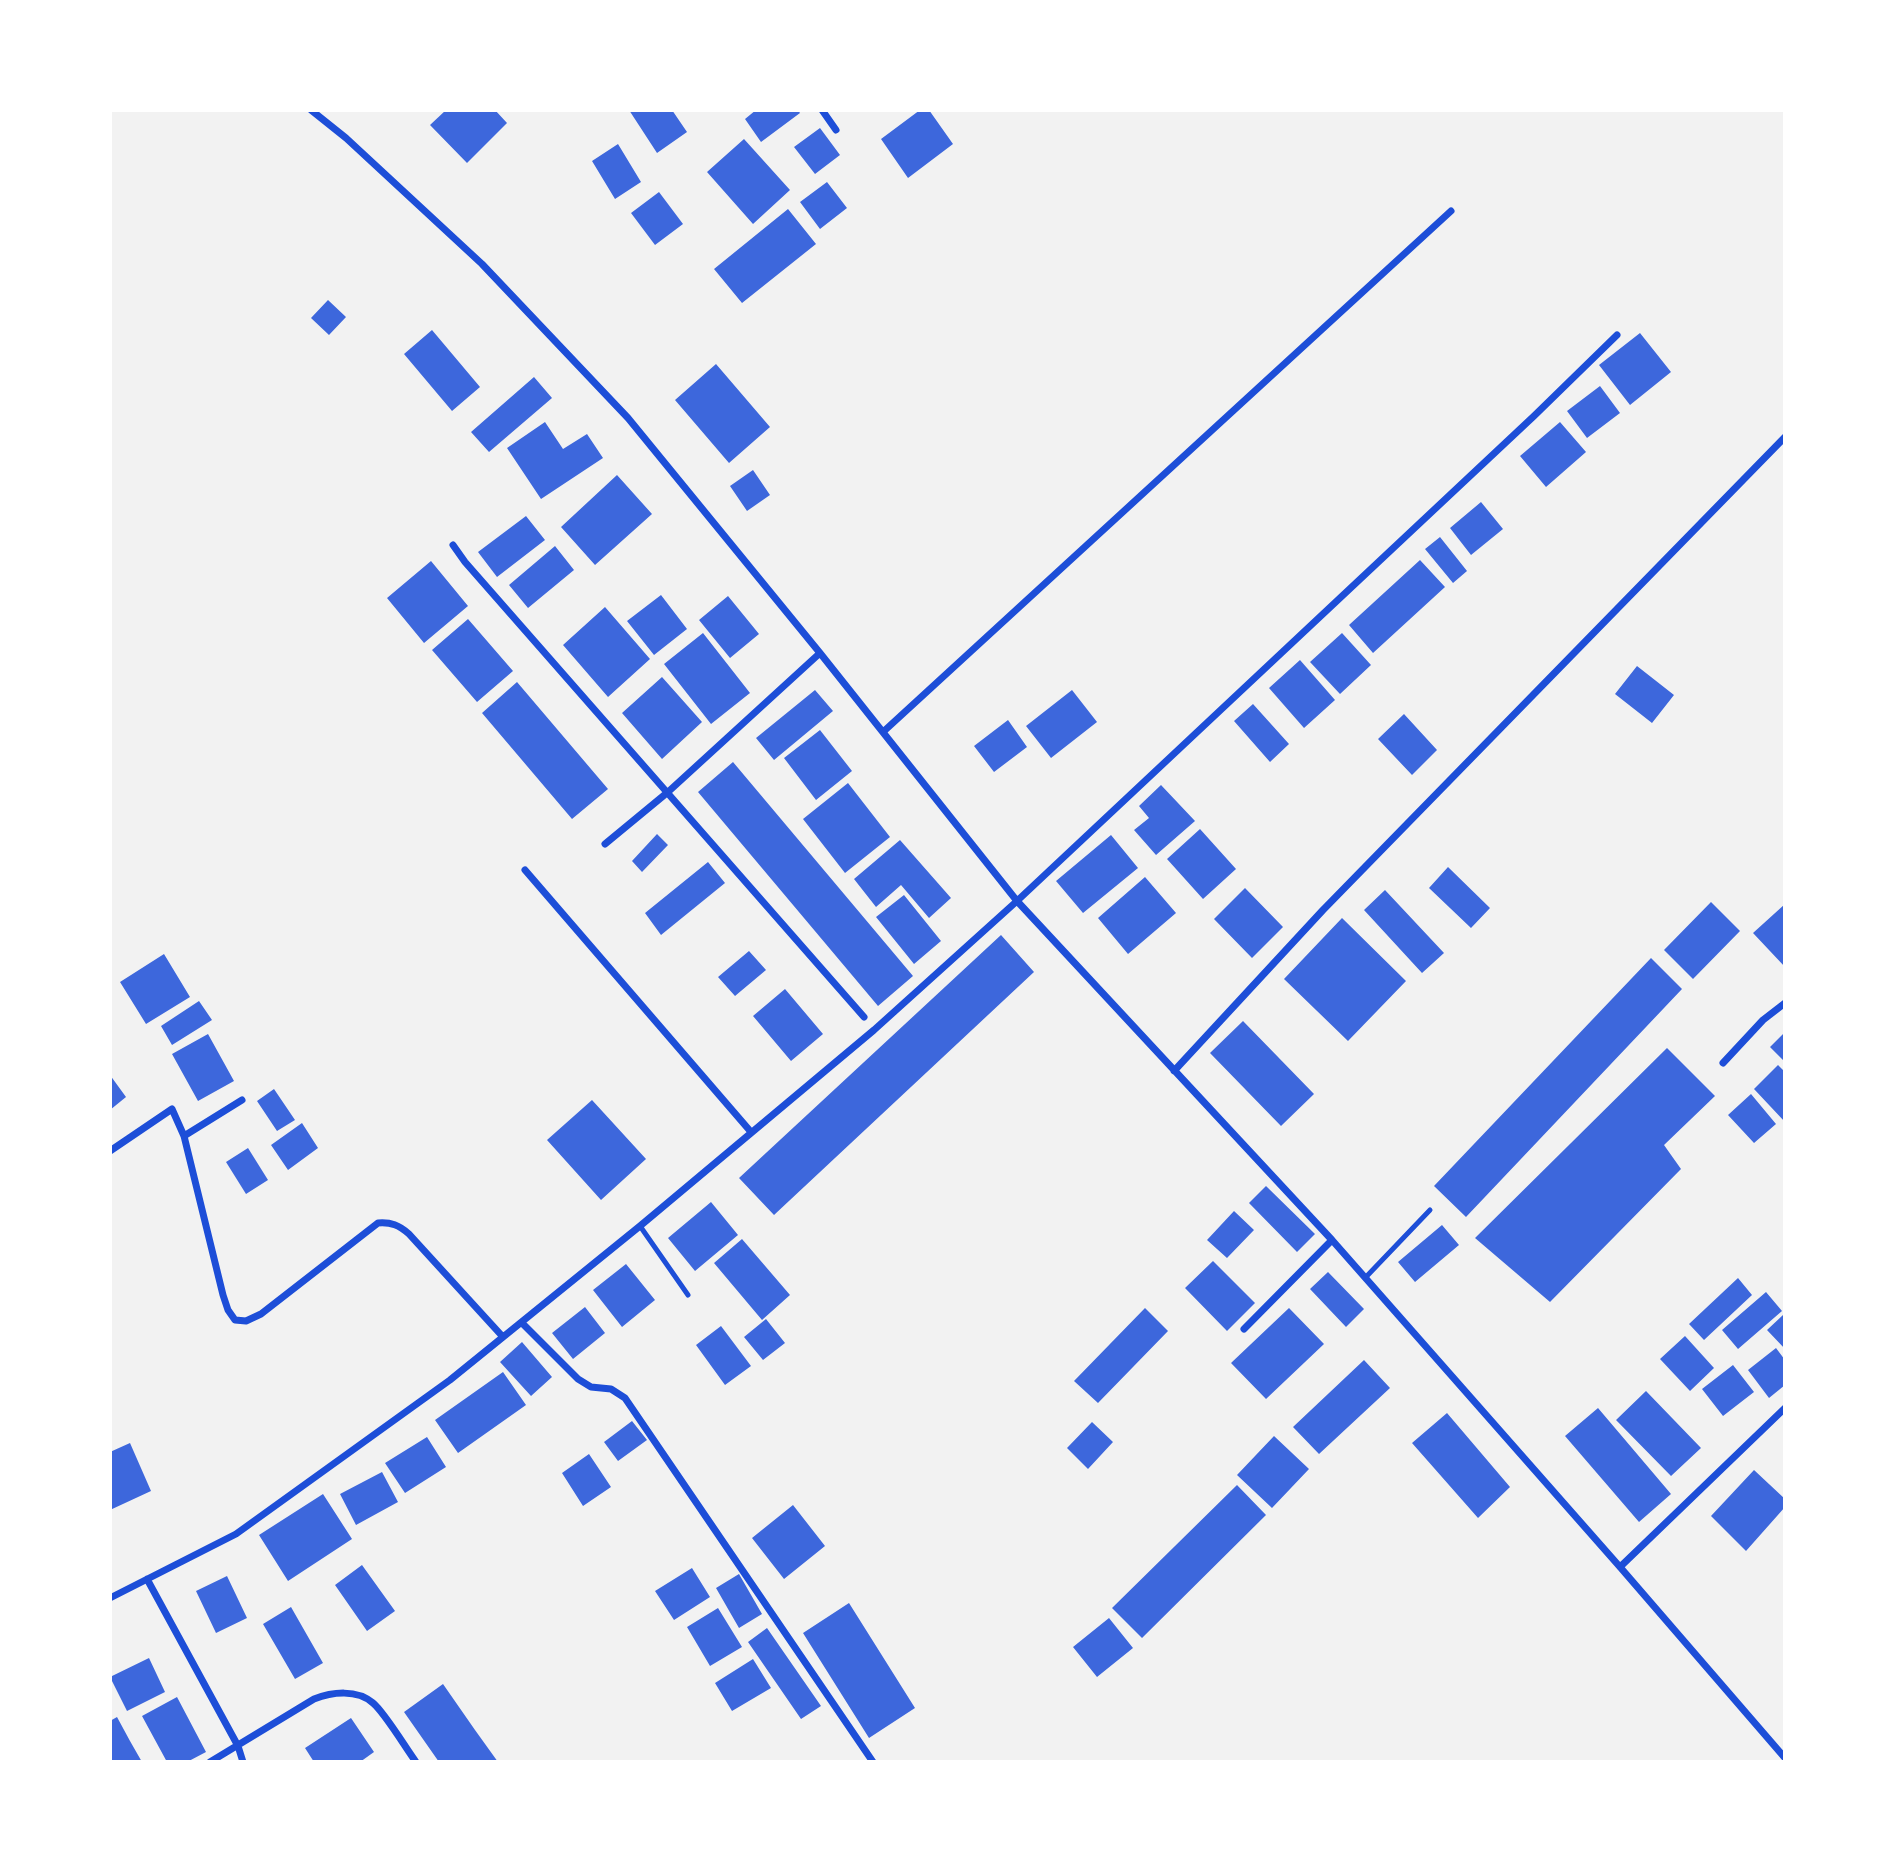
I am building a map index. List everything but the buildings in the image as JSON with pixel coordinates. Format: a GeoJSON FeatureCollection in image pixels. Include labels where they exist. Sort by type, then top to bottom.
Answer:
{"type":"FeatureCollection","features":[{"type":"Feature","properties":{"kind":"street"},"geometry":{"type":"LineString","coordinates":[[822,110],[836,130]]}},
{"type":"Feature","properties":{"kind":"street"},"geometry":{"type":"LineString","coordinates":[[314,111],[482,264],[628,418],[820,653],[1017,901],[1332,1240],[1785,1758]]}},
{"type":"Feature","properties":{"kind":"street"},"geometry":{"type":"LineString","coordinates":[[883,732],[1451,211]]}},
{"type":"Feature","properties":{"kind":"street"},"geometry":{"type":"LineString","coordinates":[[110,1598],[236,1534],[450,1380],[522,1324],[874,1030],[1017,901],[1617,335]]}},
{"type":"Feature","properties":{"kind":"street"},"geometry":{"type":"LineString","coordinates":[[1174,1071],[1323,910],[1785,437]]}},
{"type":"Feature","properties":{"kind":"street"},"geometry":{"type":"LineString","coordinates":[[453,545],[465,562],[864,1017]]}},
{"type":"Feature","properties":{"kind":"street"},"geometry":{"type":"LineString","coordinates":[[605,844],[668,792],[820,653]]}},
{"type":"Feature","properties":{"kind":"street"},"geometry":{"type":"LineString","coordinates":[[525,870],[751,1132]]}},
{"type":"Feature","properties":{"kind":"street"},"geometry":{"type":"LineString","coordinates":[[1723,1063],[1763,1020],[1785,1003]]}},
{"type":"Feature","properties":{"kind":"street"},"geometry":{"type":"LineString","coordinates":[[184,1136],[242,1100]]}},
{"type":"Feature","properties":{"kind":"street"},"geometry":{"type":"LineString","coordinates":[[110,1151],[173,1109],[184,1136],[223,1295],[235,1320],[246,1321],[261,1314],[378,1223],[388,1222],[400,1226],[409,1234],[503,1337]]}},
{"type":"Feature","properties":{"kind":"street"},"geometry":{"type":"LineString","coordinates":[[1244,1329],[1332,1240]]}},
{"type":"Feature","properties":{"kind":"street"},"geometry":{"type":"LineString","coordinates":[[522,1324],[578,1379],[591,1387],[611,1388],[625,1398],[873,1762]]}},
{"type":"Feature","properties":{"kind":"street"},"geometry":{"type":"LineString","coordinates":[[1620,1567],[1785,1408]]}},
{"type":"Feature","properties":{"kind":"street"},"geometry":{"type":"LineString","coordinates":[[147,1579],[238,1746],[243,1762]]}},
{"type":"Feature","properties":{"kind":"street"},"geometry":{"type":"LineString","coordinates":[[210,1762],[314,1699],[326,1694],[341,1693],[357,1695],[372,1702],[415,1762]]}},
{"type":"Feature","properties":{"kind":"lane"},"geometry":{"type":"LineString","coordinates":[[1365,1278],[1430,1210]]}},
{"type":"Feature","properties":{"kind":"lane"},"geometry":{"type":"LineString","coordinates":[[640,1226],[688,1295]]}}]}
